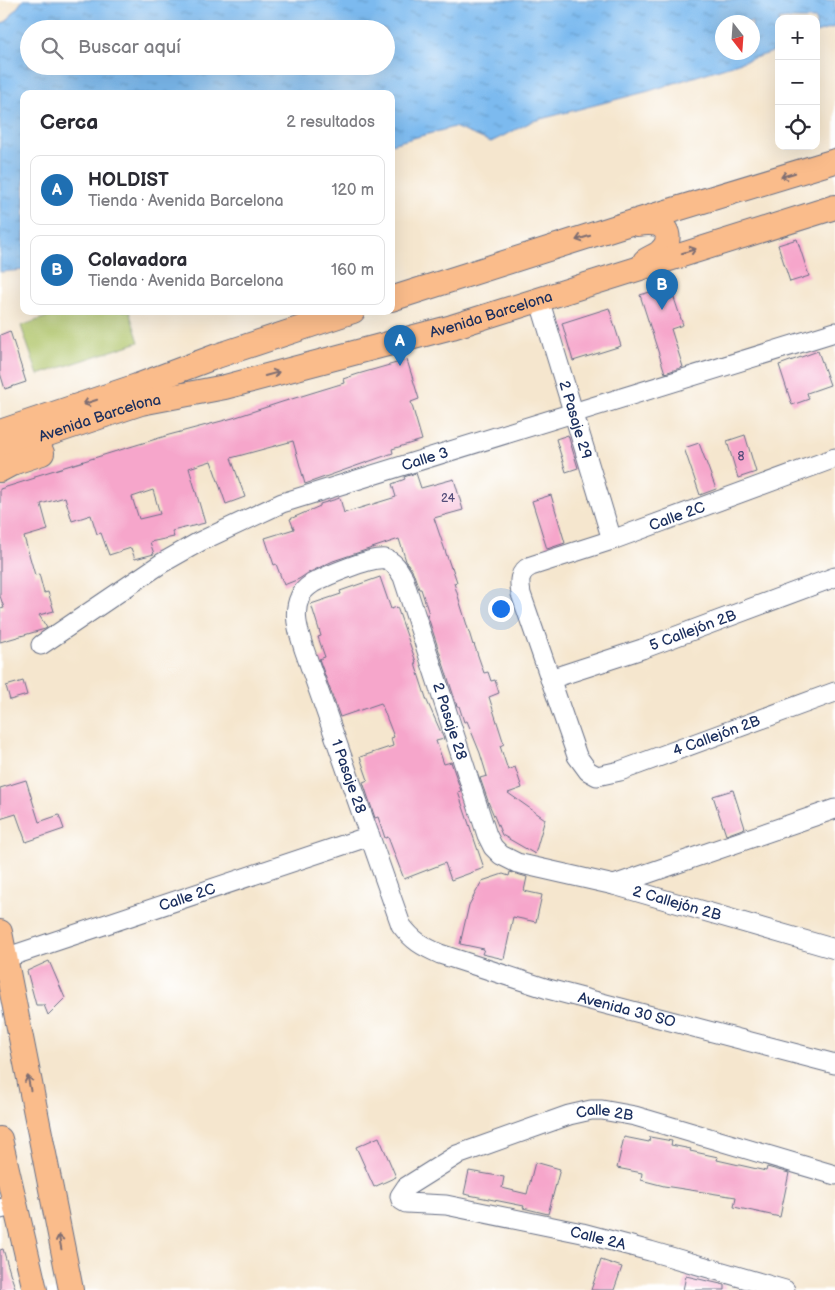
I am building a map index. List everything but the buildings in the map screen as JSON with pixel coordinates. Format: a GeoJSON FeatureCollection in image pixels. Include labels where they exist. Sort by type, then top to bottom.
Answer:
{"type":"FeatureCollection","features":[{"type":"Feature","properties":{"kind":"main road"},"geometry":{"type":"LineString","coordinates":[[395,298],[617,227],[835,161]]}},
{"type":"Feature","properties":{"kind":"main road","name":"Avenida Barcelona"},"geometry":{"type":"LineString","coordinates":[[0,432],[139,395],[225,387],[452,326],[835,207]]}},
{"type":"Feature","properties":{"kind":"main road"},"geometry":{"type":"LineString","coordinates":[[617,227],[649,222],[656,223],[664,228],[668,238],[668,242],[663,250],[626,271]]}},
{"type":"Feature","properties":{"kind":"main road","name":"Avenida Barcelona"},"geometry":{"type":"LineString","coordinates":[[4,462],[217,356],[341,315]]}},
{"type":"Feature","properties":{"kind":"main road"},"geometry":{"type":"LineString","coordinates":[[0,415],[132,371],[217,356]]}},
{"type":"Feature","properties":{"kind":"main road"},"geometry":{"type":"LineString","coordinates":[[4,462],[148,419],[225,387]]}},
{"type":"Feature","properties":{"kind":"main road"},"geometry":{"type":"LineString","coordinates":[[0,932],[2,954],[71,1290]]}},
{"type":"Feature","properties":{"kind":"main road"},"geometry":{"type":"LineString","coordinates":[[0,1139],[8,1207],[35,1290]]}},
{"type":"Feature","properties":{"kind":"street","name":"2 Pasaje 29"},"geometry":{"type":"LineString","coordinates":[[539,299],[612,540]]}},
{"type":"Feature","properties":{"kind":"street","name":"Calle 3"},"geometry":{"type":"LineString","coordinates":[[41,645],[162,563],[199,542],[282,503],[835,332]]}},
{"type":"Feature","properties":{"kind":"street","name":"Calle 2C"},"geometry":{"type":"LineString","coordinates":[[550,680],[520,594],[519,579],[526,568],[612,540],[835,458]]}},
{"type":"Feature","properties":{"kind":"street","name":"1 Pasaje 28"},"geometry":{"type":"LineString","coordinates":[[398,568],[392,562],[385,559],[375,559],[363,562],[313,583],[300,596],[297,608],[298,631],[401,925],[411,938],[423,947]]}},
{"type":"Feature","properties":{"kind":"street","name":"2 Pasaje 28"},"geometry":{"type":"LineString","coordinates":[[398,568],[403,577],[487,835],[493,848],[516,863]]}},
{"type":"Feature","properties":{"kind":"street","name":"5 Callejón 2B"},"geometry":{"type":"LineString","coordinates":[[550,680],[642,649],[835,577]]}},
{"type":"Feature","properties":{"kind":"street","name":"4 Callejón 2B"},"geometry":{"type":"LineString","coordinates":[[550,680],[577,756],[588,772],[597,776],[620,771],[835,692]]}},
{"type":"Feature","properties":{"kind":"street"},"geometry":{"type":"LineString","coordinates":[[614,885],[835,809]]}},
{"type":"Feature","properties":{"kind":"street","name":"Calle 2C"},"geometry":{"type":"LineString","coordinates":[[2,954],[370,836]]}},
{"type":"Feature","properties":{"kind":"street","name":"2 Callejón 2B"},"geometry":{"type":"LineString","coordinates":[[516,863],[614,885],[835,949]]}},
{"type":"Feature","properties":{"kind":"street","name":"Avenida 30 SO"},"geometry":{"type":"LineString","coordinates":[[423,947],[548,989],[835,1064]]}},
{"type":"Feature","properties":{"kind":"street","name":"Calle 2B"},"geometry":{"type":"LineString","coordinates":[[406,1203],[402,1202],[400,1198],[402,1191],[457,1155],[569,1115],[591,1110],[635,1116],[835,1175]]}},
{"type":"Feature","properties":{"kind":"street","name":"Calle 2A"},"geometry":{"type":"LineString","coordinates":[[406,1203],[446,1205],[582,1233],[786,1290]]}},
{"type":"Feature","properties":{"kind":"green space"},"geometry":{"type":"Polygon","coordinates":[[[53,315],[130,315],[139,342],[38,375],[21,326],[53,315]]]}},
{"type":"Feature","properties":{"kind":"water"},"geometry":{"type":"Polygon","coordinates":[[[23,0],[835,0],[835,27],[820,32],[820,15],[775,15],[775,50],[760,56],[760,15],[715,15],[715,60],[748,60],[649,91],[533,121],[491,142],[454,127],[395,143],[395,90],[20,90],[20,270],[0,272],[0,24],[7,21],[23,0]]]}},
{"type":"Feature","properties":{"kind":"place","name":"Colavadora"},"geometry":{"type":"Point","coordinates":[662,310]}},
{"type":"Feature","properties":{"kind":"place","name":"HOLDIST"},"geometry":{"type":"Point","coordinates":[400,366]}}]}
